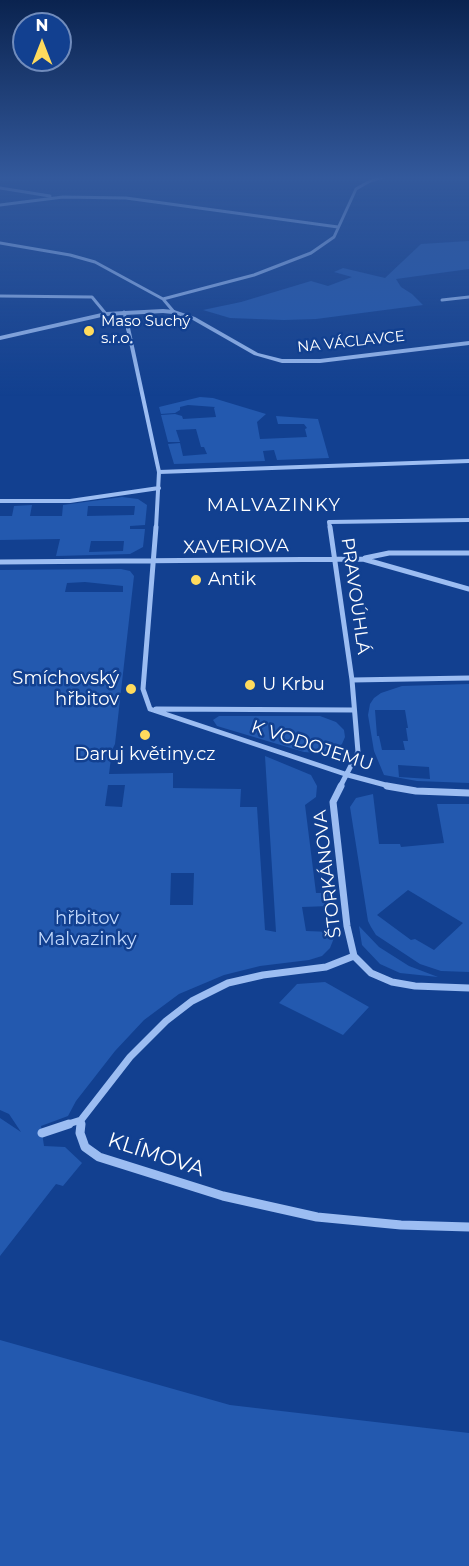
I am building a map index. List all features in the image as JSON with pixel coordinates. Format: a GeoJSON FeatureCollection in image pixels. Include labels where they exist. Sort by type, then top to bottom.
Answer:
{"type":"FeatureCollection","features":[{"type":"Feature","properties":{"kind":"street"},"geometry":{"type":"LineString","coordinates":[[40,250],[84,258],[163,299],[174,312]]}},
{"type":"Feature","properties":{"kind":"street"},"geometry":{"type":"LineString","coordinates":[[163,299],[254,275],[291,262],[316,250]]}},
{"type":"Feature","properties":{"kind":"street"},"geometry":{"type":"LineString","coordinates":[[0,296],[92,297],[106,314]]}},
{"type":"Feature","properties":{"kind":"street"},"geometry":{"type":"LineString","coordinates":[[442,300],[469,297]]}},
{"type":"Feature","properties":{"kind":"street"},"geometry":{"type":"LineString","coordinates":[[124,312],[159,472],[143,689],[146,703],[150,709],[354,710]]}},
{"type":"Feature","properties":{"kind":"street"},"geometry":{"type":"LineString","coordinates":[[0,338],[106,314],[174,312]]}},
{"type":"Feature","properties":{"kind":"street","name":"NA VÁCLAVCE"},"geometry":{"type":"LineString","coordinates":[[174,312],[194,318],[256,354],[282,361],[320,361],[469,343]]}},
{"type":"Feature","properties":{"kind":"street"},"geometry":{"type":"LineString","coordinates":[[159,472],[469,461]]}},
{"type":"Feature","properties":{"kind":"street"},"geometry":{"type":"LineString","coordinates":[[0,501],[70,501],[159,488]]}},
{"type":"Feature","properties":{"kind":"street","name":"PRAVOÚHLÁ"},"geometry":{"type":"LineString","coordinates":[[348,775],[358,752],[352,680],[333,559],[330,522],[469,520]]}},
{"type":"Feature","properties":{"kind":"street"},"geometry":{"type":"LineString","coordinates":[[363,559],[389,553],[469,553]]}},
{"type":"Feature","properties":{"kind":"street","name":"XAVERIOVA"},"geometry":{"type":"LineString","coordinates":[[0,562],[363,559],[469,589]]}},
{"type":"Feature","properties":{"kind":"street"},"geometry":{"type":"LineString","coordinates":[[352,680],[469,678]]}},
{"type":"Feature","properties":{"kind":"street","name":"K VODOJEMU"},"geometry":{"type":"LineString","coordinates":[[150,709],[348,775],[416,791],[469,793]]}},
{"type":"Feature","properties":{"kind":"street","name":"ŠTORKÁNOVA"},"geometry":{"type":"LineString","coordinates":[[348,775],[333,802],[343,893],[354,956],[371,973],[392,982],[415,986],[469,988]]}},
{"type":"Feature","properties":{"kind":"street"},"geometry":{"type":"LineString","coordinates":[[42,1133],[81,1120],[130,1057],[166,1021],[192,1001],[228,983],[263,975],[326,968],[354,956]]}},
{"type":"Feature","properties":{"kind":"street","name":"KLÍMOVA"},"geometry":{"type":"LineString","coordinates":[[81,1120],[80,1133],[85,1147],[99,1157],[223,1196],[327,1219],[401,1226],[469,1227]]}},
{"type":"Feature","properties":{"kind":"green space"},"geometry":{"type":"Polygon","coordinates":[[[415,250],[469,250],[469,269],[396,279],[401,287],[423,305],[316,319],[284,320],[230,318],[203,310],[241,302],[311,281],[328,286],[352,277],[334,272],[343,268],[385,278],[415,250]]]}},
{"type":"Feature","properties":{"kind":"green space"},"geometry":{"type":"Polygon","coordinates":[[[200,397],[213,398],[266,414],[257,422],[260,439],[307,437],[305,429],[307,428],[304,424],[278,424],[276,416],[318,419],[329,458],[277,460],[274,450],[263,451],[265,461],[174,464],[168,444],[180,443],[183,456],[207,454],[204,447],[201,447],[196,429],[176,430],[180,442],[168,442],[161,415],[175,414],[182,416],[183,419],[216,417],[215,407],[188,405],[180,407],[180,410],[175,413],[161,414],[159,407],[200,397]]]}},
{"type":"Feature","properties":{"kind":"green space"},"geometry":{"type":"Polygon","coordinates":[[[122,497],[138,499],[147,505],[145,525],[130,526],[130,529],[145,529],[143,547],[130,554],[56,556],[60,539],[0,540],[0,516],[12,516],[14,506],[32,505],[30,516],[62,516],[63,505],[122,497]],[[88,506],[87,516],[134,515],[135,506],[88,506]],[[91,541],[89,552],[123,551],[124,541],[91,541]]]}},
{"type":"Feature","properties":{"kind":"green space","name":"hřbitov Malvazinky"},"geometry":{"type":"Polygon","coordinates":[[[121,569],[130,571],[134,576],[115,744],[109,774],[173,773],[173,788],[241,789],[240,807],[257,807],[265,930],[276,932],[265,756],[311,775],[317,786],[316,797],[305,805],[316,893],[328,893],[330,906],[302,907],[306,931],[332,932],[334,938],[330,948],[322,956],[309,960],[260,966],[224,975],[179,994],[144,1020],[115,1051],[76,1101],[68,1116],[41,1126],[44,1146],[65,1147],[82,1163],[63,1186],[56,1184],[0,1256],[0,1118],[21,1132],[9,1114],[0,1110],[0,570],[121,569]],[[85,582],[67,583],[65,592],[123,592],[123,586],[85,582]],[[108,785],[105,806],[122,807],[125,785],[108,785]],[[171,873],[170,905],[193,905],[194,873],[171,873]]]}},
{"type":"Feature","properties":{"kind":"green space"},"geometry":{"type":"Polygon","coordinates":[[[469,684],[469,783],[417,781],[384,775],[374,751],[368,715],[370,704],[381,693],[402,686],[469,684]],[[375,710],[377,736],[379,736],[382,750],[405,750],[403,741],[408,741],[406,728],[408,728],[405,710],[375,710]],[[398,765],[399,777],[430,779],[429,767],[398,765]]]}},
{"type":"Feature","properties":{"kind":"green space"},"geometry":{"type":"Polygon","coordinates":[[[219,716],[320,716],[336,722],[344,730],[345,737],[342,744],[334,750],[318,753],[304,752],[217,726],[213,720],[219,716]]]}},
{"type":"Feature","properties":{"kind":"green space"},"geometry":{"type":"Polygon","coordinates":[[[373,794],[379,844],[400,844],[401,847],[444,843],[437,804],[469,804],[469,972],[441,971],[420,964],[376,935],[368,921],[350,807],[356,798],[373,794]],[[408,890],[377,915],[411,940],[415,939],[434,950],[463,923],[408,890]]]}},
{"type":"Feature","properties":{"kind":"green space"},"geometry":{"type":"Polygon","coordinates":[[[359,926],[379,947],[409,966],[438,977],[400,973],[380,964],[362,945],[359,926]]]}},
{"type":"Feature","properties":{"kind":"green space"},"geometry":{"type":"Polygon","coordinates":[[[325,982],[369,1007],[343,1035],[279,1003],[297,984],[325,982]]]}},
{"type":"Feature","properties":{"kind":"green space"},"geometry":{"type":"Polygon","coordinates":[[[0,1340],[230,1405],[469,1433],[469,1566],[0,1566],[0,1340]]]}},
{"type":"Feature","properties":{"kind":"place","name":"Maso Suchý s.r.o."},"geometry":{"type":"Point","coordinates":[89,331]}},
{"type":"Feature","properties":{"kind":"place","name":"Antik"},"geometry":{"type":"Point","coordinates":[196,580]}},
{"type":"Feature","properties":{"kind":"place","name":"U Krbu"},"geometry":{"type":"Point","coordinates":[250,685]}},
{"type":"Feature","properties":{"kind":"place","name":"Smíchovský hřbitov"},"geometry":{"type":"Point","coordinates":[131,689]}},
{"type":"Feature","properties":{"kind":"place","name":"Daruj květiny.cz"},"geometry":{"type":"Point","coordinates":[145,735]}},
{"type":"Feature","properties":{"kind":"district","name":"MALVAZINKY"},"geometry":{"type":"Point","coordinates":[274,506]}}]}
